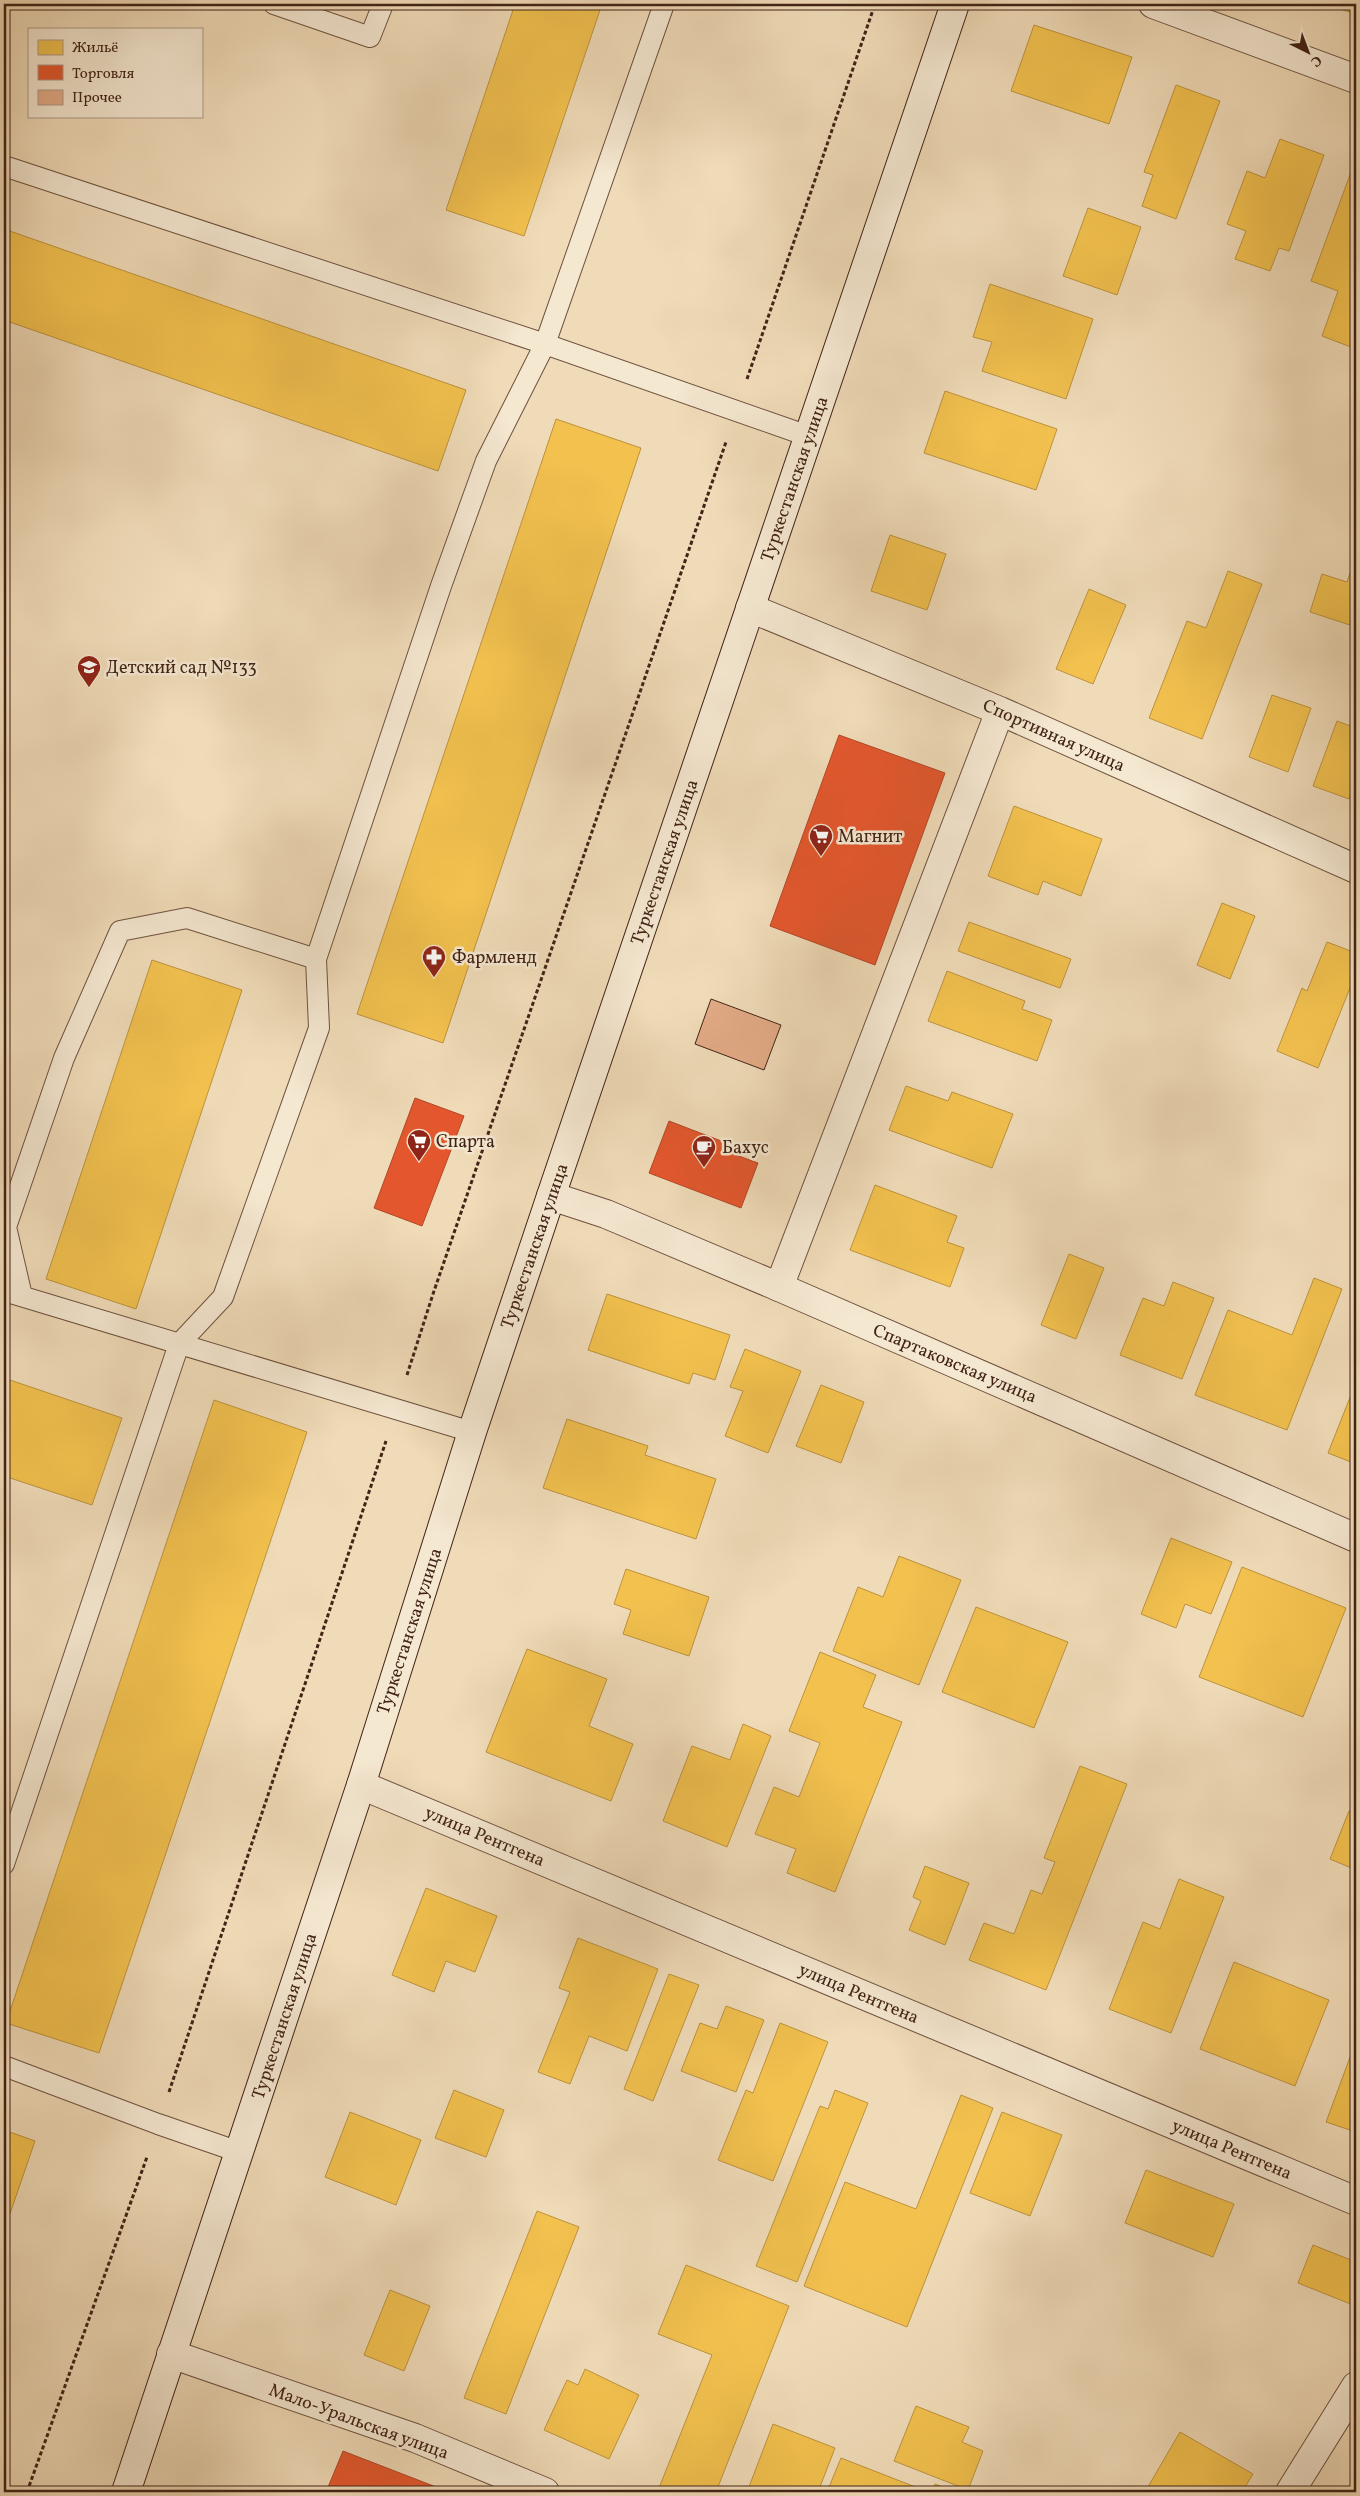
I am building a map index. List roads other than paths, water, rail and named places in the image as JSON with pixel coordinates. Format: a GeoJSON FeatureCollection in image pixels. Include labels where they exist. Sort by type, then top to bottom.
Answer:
{"type":"FeatureCollection","features":[{"type":"Feature","properties":{"kind":"street","name":"Туркестанская улица"},"geometry":{"type":"LineString","coordinates":[[126,2492],[361,1785],[472,1432],[955,4]]}},
{"type":"Feature","properties":{"kind":"street"},"geometry":{"type":"LineString","coordinates":[[1153,4],[1356,79]]}},
{"type":"Feature","properties":{"kind":"street","name":"Спортивная улица"},"geometry":{"type":"LineString","coordinates":[[750,608],[1000,711],[1356,868]]}},
{"type":"Feature","properties":{"kind":"street"},"geometry":{"type":"LineString","coordinates":[[779,1287],[1000,711]]}},
{"type":"Feature","properties":{"kind":"street","name":"Спартаковская улица"},"geometry":{"type":"LineString","coordinates":[[551,1196],[606,1214],[779,1287],[1356,1538]]}},
{"type":"Feature","properties":{"kind":"street","name":"улица Рентгена"},"geometry":{"type":"LineString","coordinates":[[361,1785],[1356,2201]]}},
{"type":"Feature","properties":{"kind":"street","name":"Мало-Уральская улица"},"geometry":{"type":"LineString","coordinates":[[172,2354],[415,2438],[545,2492]]}},
{"type":"Feature","properties":{"kind":"street"},"geometry":{"type":"LineString","coordinates":[[1290,2492],[1356,2386]]}},
{"type":"Feature","properties":{"kind":"lane"},"geometry":{"type":"LineString","coordinates":[[274,4],[370,36],[383,4]]}},
{"type":"Feature","properties":{"kind":"lane"},"geometry":{"type":"LineString","coordinates":[[4,1864],[179,1344],[223,1297],[319,1028],[316,959],[441,586],[486,461],[546,344],[664,4]]}},
{"type":"Feature","properties":{"kind":"lane"},"geometry":{"type":"LineString","coordinates":[[4,166],[546,344],[808,436]]}},
{"type":"Feature","properties":{"kind":"lane"},"geometry":{"type":"LineString","coordinates":[[316,959],[187,918],[120,931],[64,1058],[6,1227],[13,1293],[472,1432]]}},
{"type":"Feature","properties":{"kind":"lane"},"geometry":{"type":"LineString","coordinates":[[4,2066],[158,2124],[239,2152]]}},
{"type":"Feature","properties":{"kind":"place","name":"Детский сад №133"},"geometry":{"type":"Point","coordinates":[89,688]}},
{"type":"Feature","properties":{"kind":"place","name":"Магнит"},"geometry":{"type":"Point","coordinates":[821,857]}},
{"type":"Feature","properties":{"kind":"place","name":"Фармленд"},"geometry":{"type":"Point","coordinates":[434,978]}},
{"type":"Feature","properties":{"kind":"place","name":"Спарта"},"geometry":{"type":"Point","coordinates":[419,1162]}},
{"type":"Feature","properties":{"kind":"place","name":"Бахус"},"geometry":{"type":"Point","coordinates":[704,1168]}}]}
